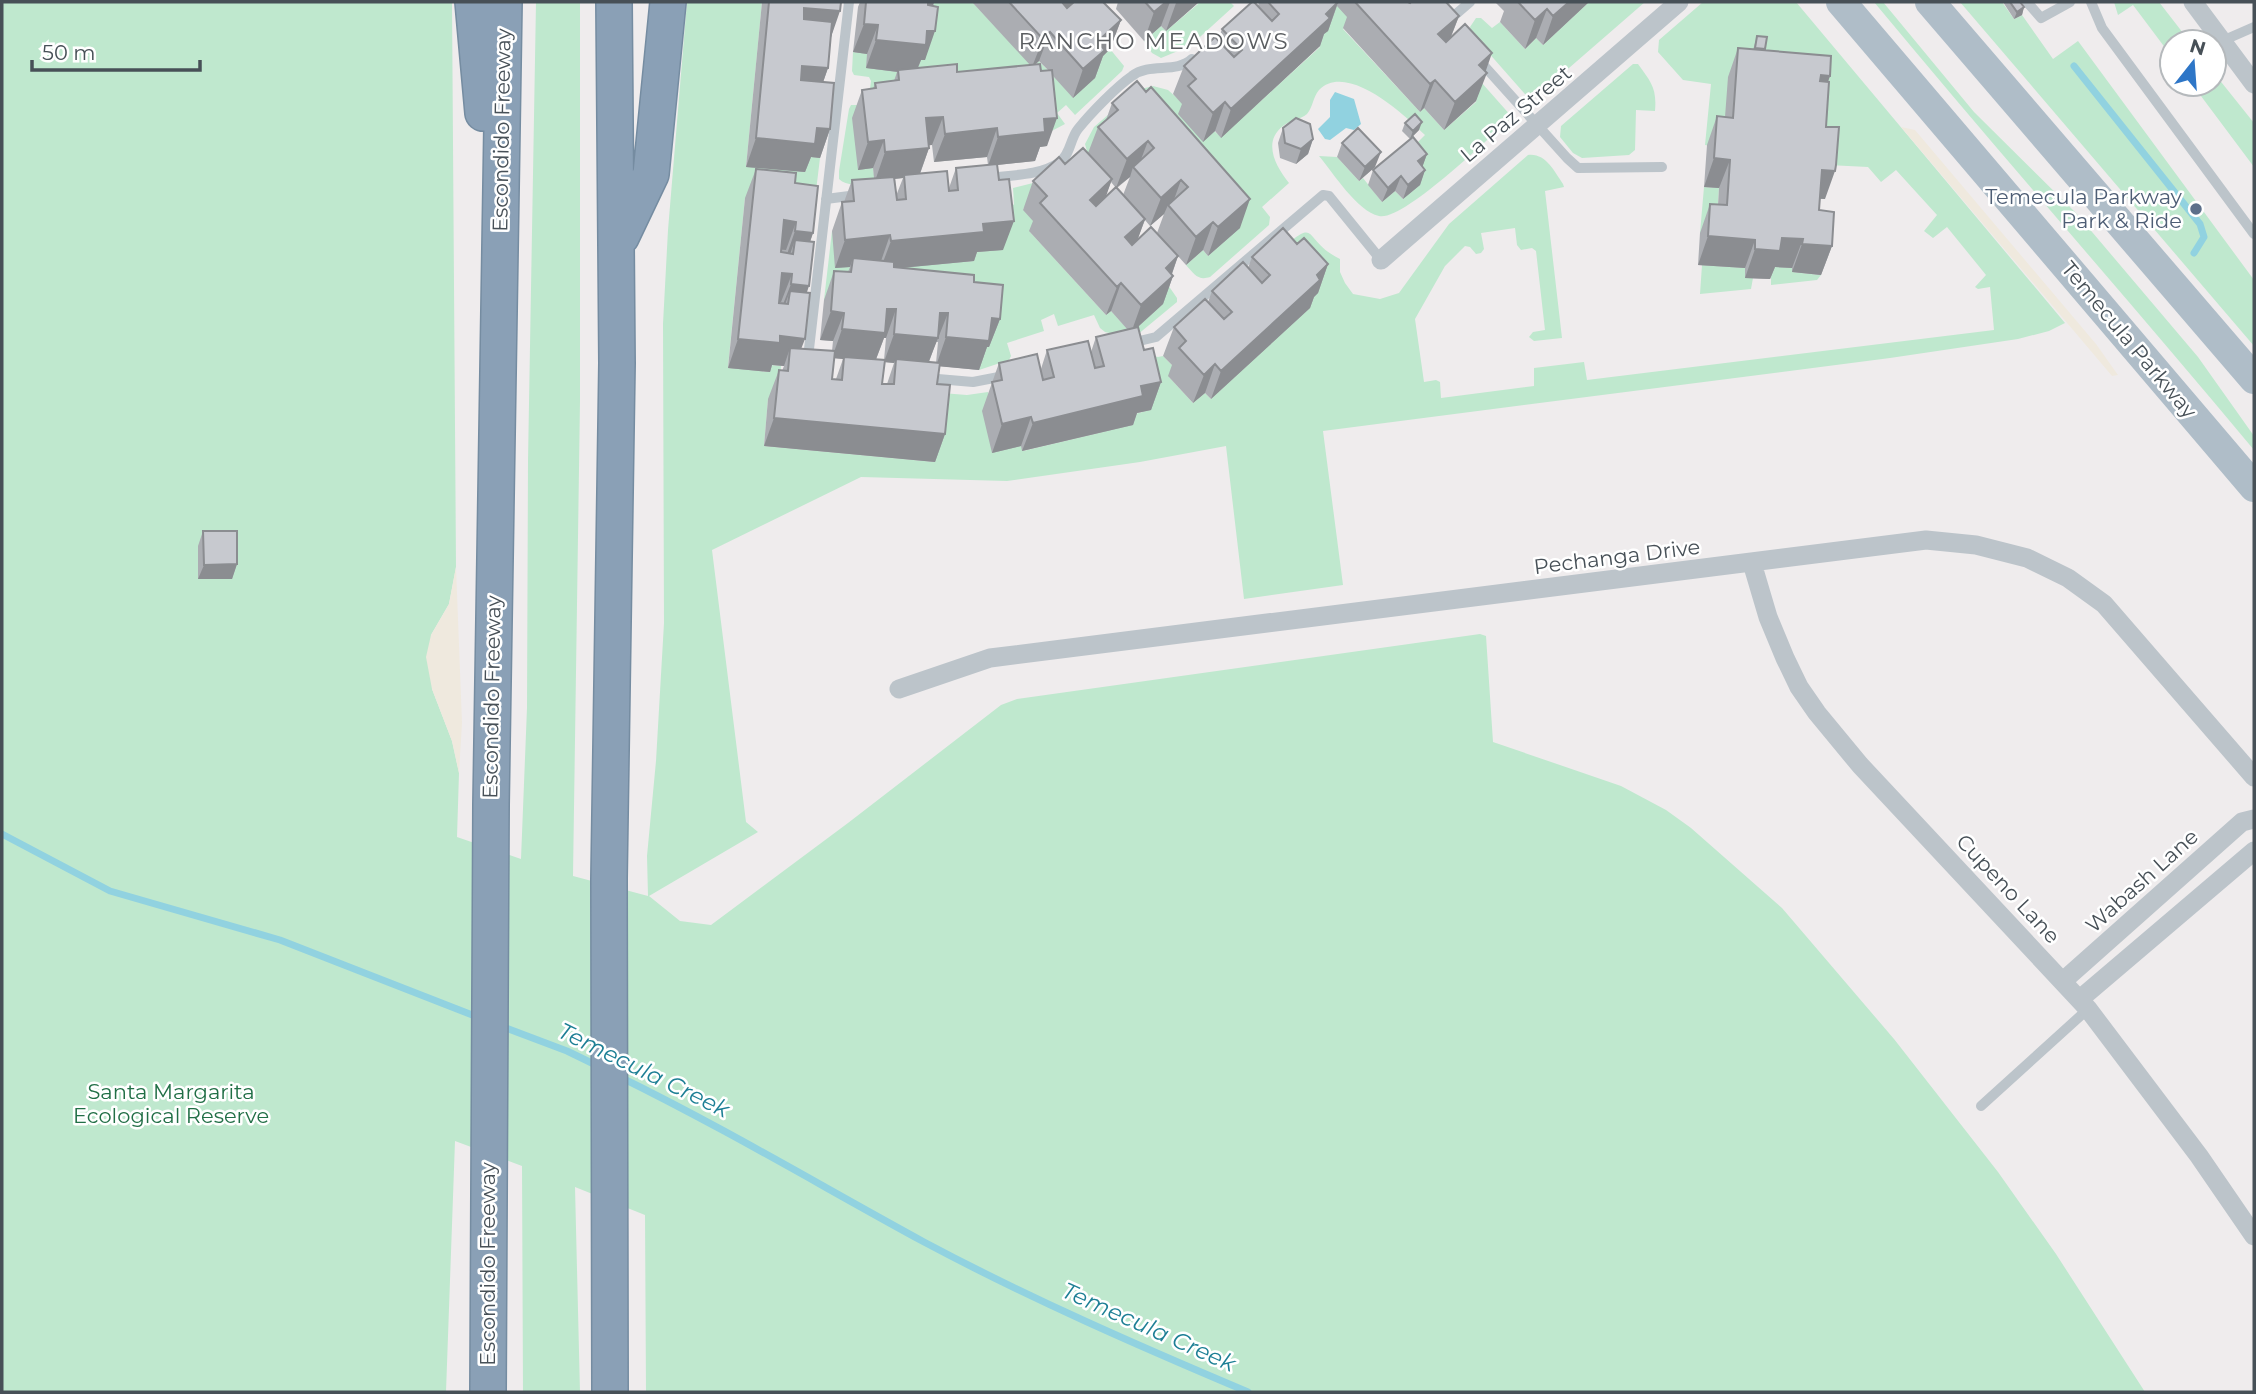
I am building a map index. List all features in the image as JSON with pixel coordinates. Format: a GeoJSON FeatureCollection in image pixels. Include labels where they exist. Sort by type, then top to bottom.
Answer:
{"type":"FeatureCollection","features":[{"type":"Feature","properties":{"kind":"highway"},"geometry":{"type":"LineString","coordinates":[[473,2],[499,295]]}},
{"type":"Feature","properties":{"kind":"highway","name":"Escondido Freeway"},"geometry":{"type":"LineString","coordinates":[[488,1392],[491,818],[504,2]]}},
{"type":"Feature","properties":{"kind":"highway"},"geometry":{"type":"LineString","coordinates":[[610,1392],[609,880],[617,247],[614,2]]}},
{"type":"Feature","properties":{"kind":"highway"},"geometry":{"type":"LineString","coordinates":[[617,247],[651,174],[668,2]]}},
{"type":"Feature","properties":{"kind":"main road","name":"Temecula Parkway"},"geometry":{"type":"LineString","coordinates":[[1842,2],[2254,487]]}},
{"type":"Feature","properties":{"kind":"main road"},"geometry":{"type":"LineString","coordinates":[[1930,2],[2254,379]]}},
{"type":"Feature","properties":{"kind":"street","name":"La Paz Street"},"geometry":{"type":"LineString","coordinates":[[1381,260],[1679,2]]}},
{"type":"Feature","properties":{"kind":"street"},"geometry":{"type":"LineString","coordinates":[[2193,2],[2212,28]]}},
{"type":"Feature","properties":{"kind":"street"},"geometry":{"type":"LineString","coordinates":[[2228,49],[2254,84]]}},
{"type":"Feature","properties":{"kind":"street","name":"Pechanga Drive"},"geometry":{"type":"LineString","coordinates":[[899,689],[990,657],[1926,540],[1976,545],[2027,558],[2067,578],[2104,604],[2254,776]]}},
{"type":"Feature","properties":{"kind":"street","name":"Cupeno Lane"},"geometry":{"type":"LineString","coordinates":[[1752,563],[1784,658],[1817,713],[1860,765],[2084,1004],[2199,1156],[2254,1236]]}},
{"type":"Feature","properties":{"kind":"street","name":"Wabash Lane"},"geometry":{"type":"LineString","coordinates":[[2063,982],[2242,822],[2254,819]]}},
{"type":"Feature","properties":{"kind":"street"},"geometry":{"type":"LineString","coordinates":[[2084,1004],[2254,851]]}},
{"type":"Feature","properties":{"kind":"lane"},"geometry":{"type":"LineString","coordinates":[[821,369],[814,366],[809,349],[849,2]]}},
{"type":"Feature","properties":{"kind":"lane"},"geometry":{"type":"LineString","coordinates":[[1455,34],[1442,20],[1470,2]]}},
{"type":"Feature","properties":{"kind":"lane"},"geometry":{"type":"LineString","coordinates":[[2026,2],[2040,18],[2070,2]]}},
{"type":"Feature","properties":{"kind":"lane"},"geometry":{"type":"LineString","coordinates":[[2091,2],[2102,27],[2254,234]]}},
{"type":"Feature","properties":{"kind":"lane"},"geometry":{"type":"LineString","coordinates":[[2228,38],[2254,27]]}},
{"type":"Feature","properties":{"kind":"lane"},"geometry":{"type":"LineString","coordinates":[[979,179],[1034,172],[1061,161],[1069,151],[1078,128],[1131,76],[1144,69],[1184,66],[1202,51]]}},
{"type":"Feature","properties":{"kind":"lane"},"geometry":{"type":"LineString","coordinates":[[1473,54],[1578,168],[1662,167]]}},
{"type":"Feature","properties":{"kind":"lane"},"geometry":{"type":"LineString","coordinates":[[826,199],[867,193]]}},
{"type":"Feature","properties":{"kind":"lane"},"geometry":{"type":"LineString","coordinates":[[1126,344],[1156,337],[1323,195],[1329,196],[1381,260]]}},
{"type":"Feature","properties":{"kind":"lane"},"geometry":{"type":"LineString","coordinates":[[918,377],[973,382],[1011,374]]}},
{"type":"Feature","properties":{"kind":"lane"},"geometry":{"type":"LineString","coordinates":[[1981,1106],[2084,1004]]}},
{"type":"Feature","properties":{"kind":"green space","name":"Santa Margarita Ecological Reserve"},"geometry":{"type":"Polygon","coordinates":[[[2,2],[452,2],[456,567],[449,604],[431,635],[432,689],[452,741],[459,773],[457,837],[521,859],[527,708],[528,461],[536,2],[580,2],[580,401],[573,876],[648,896],[647,856],[664,623],[663,324],[687,2],[762,2],[746,167],[807,156],[820,158],[816,191],[745,198],[728,367],[769,372],[770,365],[781,366],[778,400],[768,399],[764,446],[935,462],[929,392],[967,395],[988,392],[992,408],[1023,451],[1132,425],[1131,415],[1150,410],[1150,355],[1163,356],[1176,369],[1169,377],[1193,403],[1205,393],[1211,399],[1309,308],[1273,257],[1288,243],[1305,233],[1310,234],[1327,251],[1340,259],[1340,272],[1353,294],[1380,299],[1399,293],[1449,224],[1528,155],[1545,160],[1564,187],[1545,191],[1562,338],[1534,341],[1529,337],[1533,332],[1545,330],[1536,251],[1532,248],[1521,250],[1517,245],[1515,228],[1481,233],[1484,249],[1481,253],[1476,254],[1470,247],[1465,246],[1445,266],[1415,319],[1424,382],[1440,382],[1441,398],[1534,386],[1534,368],[1584,362],[1587,380],[1994,330],[1990,287],[1975,287],[1986,275],[1947,227],[1933,238],[1924,231],[1937,215],[1896,170],[1881,182],[1868,167],[1828,165],[1705,145],[1711,84],[1683,80],[1658,52],[1659,40],[1703,2],[1796,2],[2065,323],[2049,331],[2018,339],[1890,358],[1323,431],[1343,585],[1244,599],[1226,446],[1140,462],[1007,481],[861,477],[712,550],[746,822],[758,832],[649,896],[680,921],[711,925],[1001,705],[1017,699],[1480,634],[1486,636],[1493,742],[1621,786],[1666,810],[1691,828],[1782,908],[1894,1039],[1998,1172],[2056,1254],[2145,1392],[646,1392],[645,1215],[575,1187],[580,1392],[523,1392],[522,1166],[455,1141],[446,1392],[2,1392],[2,2]]]}},
{"type":"Feature","properties":{"kind":"green space"},"geometry":{"type":"Polygon","coordinates":[[[929,2],[972,2],[1033,67],[1039,61],[1073,97],[1087,70],[1110,49],[1124,66],[1122,71],[1075,115],[1066,105],[1057,113],[1065,124],[1046,134],[1042,98],[873,168],[875,181],[856,184],[843,182],[839,179],[839,171],[849,109],[851,105],[868,105],[871,81],[869,77],[854,75],[853,52],[924,60],[929,2]]]}},
{"type":"Feature","properties":{"kind":"green space"},"geometry":{"type":"Polygon","coordinates":[[[1197,2],[1230,2],[1234,6],[1190,46],[1161,58],[1152,53],[1144,41],[1161,26],[1166,31],[1198,4],[1197,2]]]}},
{"type":"Feature","properties":{"kind":"green space"},"geometry":{"type":"Polygon","coordinates":[[[1289,2],[1341,2],[1351,21],[1343,29],[1420,112],[1424,108],[1444,130],[1476,102],[1481,82],[1512,117],[1426,192],[1407,206],[1391,214],[1379,216],[1354,200],[1319,156],[1337,157],[1359,181],[1363,178],[1382,202],[1395,191],[1403,199],[1408,152],[1425,135],[1375,94],[1345,82],[1331,83],[1319,90],[1307,114],[1283,126],[1273,139],[1273,154],[1289,183],[1262,207],[1270,217],[1269,225],[1210,277],[1199,277],[1186,265],[1203,250],[1208,256],[1240,227],[1088,155],[1085,144],[1094,127],[1137,90],[1153,86],[1168,90],[1221,137],[1320,47],[1289,2]]]}},
{"type":"Feature","properties":{"kind":"green space"},"geometry":{"type":"Polygon","coordinates":[[[1589,2],[1645,2],[1531,101],[1472,34],[1470,27],[1476,18],[1481,18],[1492,28],[1500,22],[1525,49],[1536,38],[1543,45],[1589,2]]]}},
{"type":"Feature","properties":{"kind":"green space"},"geometry":{"type":"Polygon","coordinates":[[[1874,2],[1883,2],[1974,112],[2076,213],[2198,357],[2254,436],[2254,450],[1969,115],[1874,2]]]}},
{"type":"Feature","properties":{"kind":"green space"},"geometry":{"type":"Polygon","coordinates":[[[1960,2],[2002,2],[2014,19],[2022,15],[2053,59],[2078,41],[2254,280],[2254,346],[1960,2]]]}},
{"type":"Feature","properties":{"kind":"green space"},"geometry":{"type":"Polygon","coordinates":[[[2114,2],[2159,2],[2179,28],[2158,28],[2158,38],[2133,5],[2118,15],[2114,2]]]}},
{"type":"Feature","properties":{"kind":"green space"},"geometry":{"type":"Polygon","coordinates":[[[1633,64],[1638,64],[1650,81],[1655,103],[1655,111],[1636,110],[1635,150],[1629,155],[1582,158],[1573,153],[1560,137],[1561,126],[1633,64]]]}},
{"type":"Feature","properties":{"kind":"green space"},"geometry":{"type":"Polygon","coordinates":[[[2228,90],[2254,123],[2254,167],[2202,98],[2228,98],[2228,90]]]}},
{"type":"Feature","properties":{"kind":"green space"},"geometry":{"type":"Polygon","coordinates":[[[1061,176],[1023,209],[1037,225],[1030,232],[1106,315],[1111,311],[1131,333],[1168,285],[1177,302],[1137,335],[1105,332],[1094,315],[1058,326],[1054,314],[1041,320],[1044,331],[1007,343],[1011,356],[1009,360],[979,370],[981,347],[990,347],[824,300],[832,231],[880,264],[881,269],[973,261],[973,253],[1014,204],[1013,188],[1061,176]]]}},
{"type":"Feature","properties":{"kind":"green space"},"geometry":{"type":"Polygon","coordinates":[[[1704,187],[1719,188],[1716,234],[1700,233],[1704,187]]]}},
{"type":"Feature","properties":{"kind":"green space"},"geometry":{"type":"Polygon","coordinates":[[[1702,265],[1745,268],[1745,277],[1753,278],[1751,289],[1700,294],[1702,265]]]}},
{"type":"Feature","properties":{"kind":"green space"},"geometry":{"type":"Polygon","coordinates":[[[1771,266],[1792,268],[1792,272],[1821,275],[1817,280],[1771,285],[1771,266]]]}},
{"type":"Feature","properties":{"kind":"sand"},"geometry":{"type":"Polygon","coordinates":[[[1901,127],[1915,130],[2096,344],[2118,375],[2112,376],[1901,127]]]}},
{"type":"Feature","properties":{"kind":"sand"},"geometry":{"type":"Polygon","coordinates":[[[456,567],[462,723],[459,773],[452,741],[432,689],[426,657],[431,635],[449,604],[456,567]]]}},
{"type":"Feature","properties":{"kind":"water"},"geometry":{"type":"Polygon","coordinates":[[[1335,92],[1354,99],[1361,124],[1354,130],[1346,128],[1330,140],[1325,139],[1318,129],[1330,117],[1330,100],[1335,92]]]}},
{"type":"Feature","properties":{"kind":"building"},"geometry":{"type":"Polygon","coordinates":[[[769,2],[841,2],[840,11],[804,8],[804,19],[832,22],[828,68],[802,66],[801,80],[834,83],[830,129],[817,128],[815,144],[756,138],[769,2]]]}},
{"type":"Feature","properties":{"kind":"building"},"geometry":{"type":"Polygon","coordinates":[[[866,2],[928,2],[928,5],[938,7],[935,31],[927,31],[926,45],[876,40],[878,25],[864,24],[866,2]]]}},
{"type":"Feature","properties":{"kind":"building"},"geometry":{"type":"Polygon","coordinates":[[[1009,2],[1062,2],[1067,8],[1074,2],[1103,2],[1121,20],[1097,42],[1105,50],[1083,69],[1050,32],[1043,39],[1009,2]]]}},
{"type":"Feature","properties":{"kind":"building"},"geometry":{"type":"Polygon","coordinates":[[[1145,2],[1166,2],[1154,12],[1145,2]]]}},
{"type":"Feature","properties":{"kind":"building"},"geometry":{"type":"Polygon","coordinates":[[[1252,2],[1272,21],[1279,14],[1268,2],[1338,2],[1326,14],[1330,18],[1231,109],[1225,102],[1213,113],[1188,86],[1196,79],[1184,66],[1215,37],[1234,57],[1242,50],[1222,29],[1252,2]]]}},
{"type":"Feature","properties":{"kind":"building"},"geometry":{"type":"Polygon","coordinates":[[[1355,2],[1446,2],[1459,16],[1438,34],[1446,42],[1465,24],[1492,53],[1479,65],[1487,73],[1455,102],[1435,80],[1430,84],[1355,2]]]}},
{"type":"Feature","properties":{"kind":"building"},"geometry":{"type":"Polygon","coordinates":[[[1518,2],[1569,2],[1553,16],[1547,9],[1535,20],[1518,2]]]}},
{"type":"Feature","properties":{"kind":"building"},"geometry":{"type":"Polygon","coordinates":[[[2010,2],[2020,2],[2024,7],[2017,12],[2010,2]]]}},
{"type":"Feature","properties":{"kind":"building"},"geometry":{"type":"Polygon","coordinates":[[[1757,36],[1767,37],[1765,49],[1755,48],[1757,36]]]}},
{"type":"Feature","properties":{"kind":"building"},"geometry":{"type":"Polygon","coordinates":[[[1738,48],[1831,56],[1830,76],[1821,75],[1820,81],[1829,82],[1826,127],[1839,127],[1835,171],[1822,170],[1819,210],[1834,212],[1832,246],[1802,244],[1803,239],[1782,238],[1780,251],[1755,249],[1755,240],[1708,236],[1710,204],[1727,205],[1730,160],[1714,158],[1717,116],[1733,118],[1738,48]]]}},
{"type":"Feature","properties":{"kind":"building"},"geometry":{"type":"Polygon","coordinates":[[[957,64],[957,72],[1040,64],[1041,71],[1052,70],[1057,118],[1044,119],[1045,132],[998,137],[997,128],[945,134],[943,117],[926,118],[929,148],[885,152],[884,140],[868,142],[862,90],[876,88],[875,83],[899,80],[898,70],[957,64]]]}},
{"type":"Feature","properties":{"kind":"building"},"geometry":{"type":"Polygon","coordinates":[[[1137,81],[1146,92],[1151,87],[1250,199],[1218,227],[1213,222],[1196,237],[1168,205],[1188,187],[1181,180],[1161,198],[1133,167],[1154,148],[1148,141],[1127,159],[1098,127],[1118,110],[1112,103],[1137,81]]]}},
{"type":"Feature","properties":{"kind":"building"},"geometry":{"type":"Polygon","coordinates":[[[1415,114],[1422,122],[1413,131],[1405,123],[1415,114]]]}},
{"type":"Feature","properties":{"kind":"building"},"geometry":{"type":"Polygon","coordinates":[[[1296,118],[1310,124],[1313,139],[1301,149],[1285,143],[1283,128],[1296,118]]]}},
{"type":"Feature","properties":{"kind":"building"},"geometry":{"type":"Polygon","coordinates":[[[1358,128],[1381,152],[1365,167],[1342,143],[1358,128]]]}},
{"type":"Feature","properties":{"kind":"building"},"geometry":{"type":"Polygon","coordinates":[[[1413,137],[1427,154],[1418,161],[1425,170],[1408,185],[1401,176],[1388,188],[1373,170],[1413,137]]]}},
{"type":"Feature","properties":{"kind":"building"},"geometry":{"type":"Polygon","coordinates":[[[1083,148],[1112,179],[1090,200],[1096,206],[1116,187],[1145,219],[1125,237],[1132,245],[1151,227],[1178,256],[1166,268],[1173,276],[1141,305],[1121,283],[1117,287],[1040,203],[1047,196],[1033,181],[1059,157],[1065,164],[1083,148]]]}},
{"type":"Feature","properties":{"kind":"building"},"geometry":{"type":"Polygon","coordinates":[[[997,164],[999,180],[1009,179],[1014,221],[983,224],[984,232],[891,241],[890,235],[845,240],[842,202],[854,201],[852,180],[894,177],[897,200],[906,199],[904,175],[947,171],[949,191],[958,190],[956,168],[997,164]]]}},
{"type":"Feature","properties":{"kind":"building"},"geometry":{"type":"Polygon","coordinates":[[[756,169],[796,173],[795,183],[818,186],[813,233],[795,231],[796,222],[784,220],[781,252],[793,254],[795,240],[814,242],[809,286],[791,284],[792,274],[782,273],[779,303],[788,304],[790,291],[810,293],[805,339],[780,336],[780,343],[738,339],[756,169]]]}},
{"type":"Feature","properties":{"kind":"building"},"geometry":{"type":"Polygon","coordinates":[[[1283,228],[1297,244],[1304,238],[1328,264],[1317,275],[1320,280],[1221,371],[1215,364],[1204,375],[1179,348],[1186,341],[1174,327],[1205,299],[1224,319],[1232,312],[1212,291],[1243,262],[1262,283],[1270,275],[1252,257],[1283,228]]]}},
{"type":"Feature","properties":{"kind":"building"},"geometry":{"type":"Polygon","coordinates":[[[853,258],[894,262],[894,267],[974,275],[974,282],[1003,285],[1000,319],[992,318],[989,341],[946,337],[948,313],[940,313],[938,338],[894,334],[896,309],[887,309],[885,333],[842,329],[844,313],[831,311],[834,271],[851,272],[853,258]]]}},
{"type":"Feature","properties":{"kind":"building"},"geometry":{"type":"Polygon","coordinates":[[[1138,327],[1144,350],[1153,348],[1161,382],[1141,386],[1143,396],[1033,423],[1031,417],[1002,424],[992,382],[1002,380],[999,363],[1037,354],[1043,380],[1054,377],[1047,350],[1088,341],[1095,368],[1104,366],[1096,337],[1138,327]]]}},
{"type":"Feature","properties":{"kind":"building"},"geometry":{"type":"Polygon","coordinates":[[[790,348],[835,351],[832,379],[842,380],[844,357],[885,360],[882,384],[894,384],[896,359],[940,363],[937,384],[950,385],[945,434],[774,418],[779,370],[788,371],[790,348]]]}},
{"type":"Feature","properties":{"kind":"building"},"geometry":{"type":"Polygon","coordinates":[[[203,531],[237,531],[237,564],[204,565],[203,531]]]}},
{"type":"Feature","properties":{"kind":"waterway"},"geometry":{"type":"LineString","coordinates":[[2074,66],[2200,224],[2204,237],[2194,253]]}},
{"type":"Feature","properties":{"kind":"waterway","name":"Temecula Creek"},"geometry":{"type":"LineString","coordinates":[[2,834],[110,891],[280,940],[480,1018]]}},
{"type":"Feature","properties":{"kind":"waterway","name":"Temecula Creek"},"geometry":{"type":"LineString","coordinates":[[501,1026],[567,1051],[600,1067]]}},
{"type":"Feature","properties":{"kind":"waterway","name":"Temecula Creek"},"geometry":{"type":"LineString","coordinates":[[620,1077],[964,1263],[1084,1321],[1248,1392]]}},
{"type":"Feature","properties":{"kind":"place","name":"Temecula Parkway Park & Ride"},"geometry":{"type":"Point","coordinates":[2196,209]}},
{"type":"Feature","properties":{"kind":"district","name":"RANCHO MEADOWS"},"geometry":{"type":"Point","coordinates":[1154,41]}}]}
